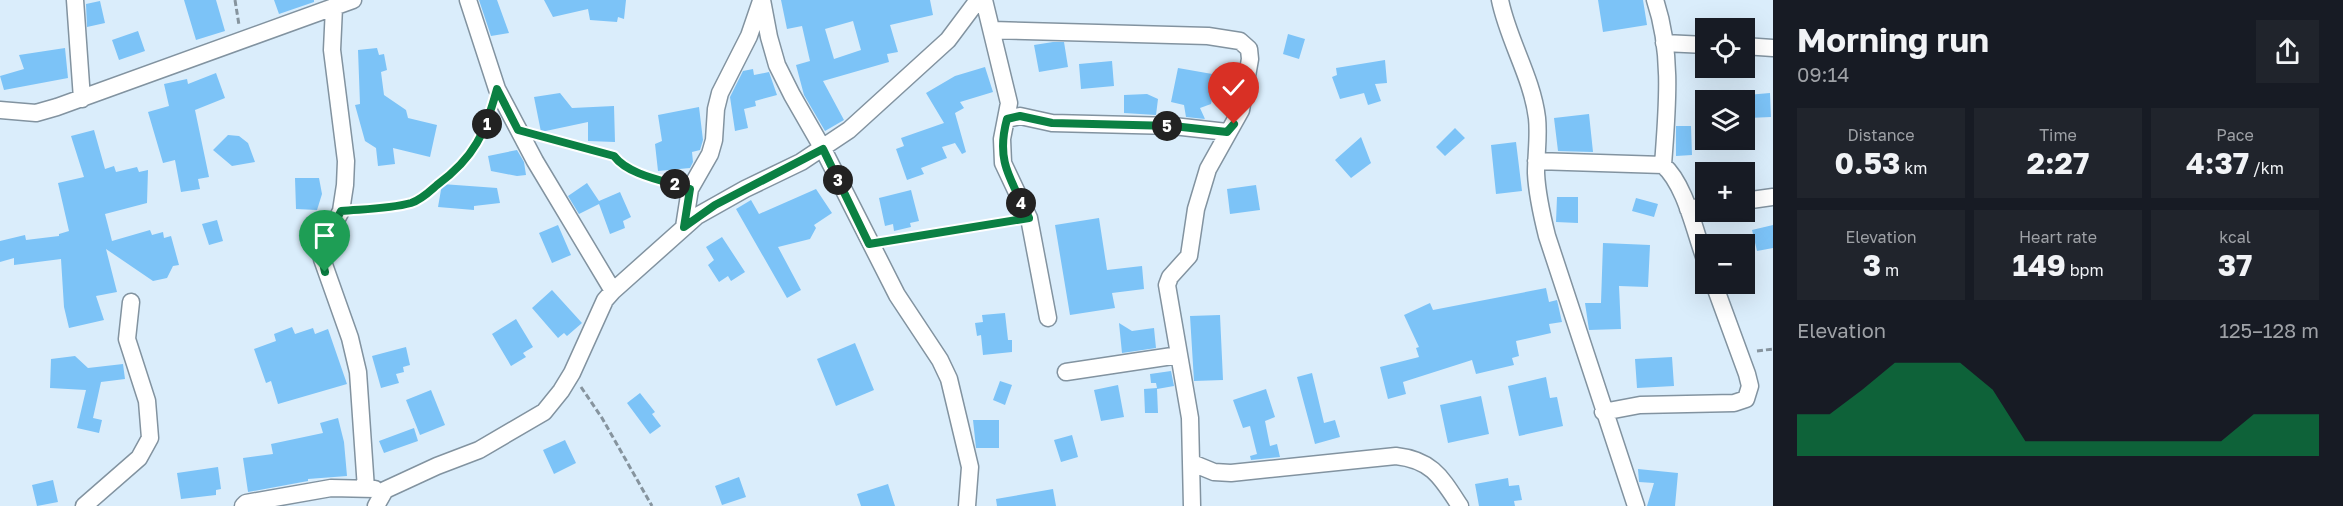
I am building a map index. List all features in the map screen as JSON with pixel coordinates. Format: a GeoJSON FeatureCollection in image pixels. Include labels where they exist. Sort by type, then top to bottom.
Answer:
{"type":"FeatureCollection","features":[{"type":"Feature","properties":{"kind":"street"},"geometry":{"type":"LineString","coordinates":[[75,0],[82,99]]}},
{"type":"Feature","properties":{"kind":"street"},"geometry":{"type":"LineString","coordinates":[[0,110],[36,113],[82,99],[353,0]]}},
{"type":"Feature","properties":{"kind":"street"},"geometry":{"type":"LineString","coordinates":[[468,0],[497,89],[518,130],[613,291]]}},
{"type":"Feature","properties":{"kind":"street"},"geometry":{"type":"LineString","coordinates":[[761,0],[777,65],[823,149],[869,244],[897,295],[940,360],[949,379],[970,467],[967,506]]}},
{"type":"Feature","properties":{"kind":"street"},"geometry":{"type":"LineString","coordinates":[[684,227],[690,189],[710,154],[720,93],[749,36],[761,0]]}},
{"type":"Feature","properties":{"kind":"street"},"geometry":{"type":"LineString","coordinates":[[243,506],[246,503],[331,488],[386,490],[437,466],[479,450],[524,425],[552,405],[572,373],[597,317],[613,291],[684,227],[715,205],[823,149],[849,130],[937,50],[978,0]]}},
{"type":"Feature","properties":{"kind":"street"},"geometry":{"type":"LineString","coordinates":[[984,0],[1009,103],[1002,139],[1004,163],[1029,218],[1048,318]]}},
{"type":"Feature","properties":{"kind":"street"},"geometry":{"type":"LineString","coordinates":[[1500,0],[1505,24],[1525,74],[1537,118],[1536,161],[1543,219],[1603,411],[1636,506]]}},
{"type":"Feature","properties":{"kind":"street"},"geometry":{"type":"LineString","coordinates":[[1655,0],[1664,43],[1668,88],[1663,165]]}},
{"type":"Feature","properties":{"kind":"street"},"geometry":{"type":"LineString","coordinates":[[334,7],[334,73],[346,161],[341,211],[325,241],[323,264],[350,338],[358,372],[366,489]]}},
{"type":"Feature","properties":{"kind":"street"},"geometry":{"type":"LineString","coordinates":[[992,30],[1208,36],[1240,41],[1248,46],[1250,53],[1245,95],[1239,116],[1227,132],[1202,185],[1189,256],[1170,277],[1167,285],[1190,418],[1192,506]]}},
{"type":"Feature","properties":{"kind":"street"},"geometry":{"type":"LineString","coordinates":[[1664,43],[1695,44]]}},
{"type":"Feature","properties":{"kind":"street"},"geometry":{"type":"LineString","coordinates":[[1755,47],[1773,48]]}},
{"type":"Feature","properties":{"kind":"street"},"geometry":{"type":"LineString","coordinates":[[1007,119],[1020,116],[1071,124],[1173,126],[1227,132]]}},
{"type":"Feature","properties":{"kind":"street"},"geometry":{"type":"LineString","coordinates":[[1536,161],[1663,165],[1673,176],[1696,234]]}},
{"type":"Feature","properties":{"kind":"street"},"geometry":{"type":"LineString","coordinates":[[1755,199],[1773,197]]}},
{"type":"Feature","properties":{"kind":"street"},"geometry":{"type":"LineString","coordinates":[[1688,209],[1695,208]]}},
{"type":"Feature","properties":{"kind":"street"},"geometry":{"type":"LineString","coordinates":[[1603,411],[1640,405],[1734,403],[1746,399],[1750,386],[1747,374],[1718,294]]}},
{"type":"Feature","properties":{"kind":"street"},"geometry":{"type":"LineString","coordinates":[[84,506],[139,458],[150,438],[147,401],[127,339],[131,302]]}},
{"type":"Feature","properties":{"kind":"street"},"geometry":{"type":"LineString","coordinates":[[1066,372],[1179,355]]}},
{"type":"Feature","properties":{"kind":"street"},"geometry":{"type":"LineString","coordinates":[[1192,463],[1214,472],[1231,473],[1396,456],[1417,458],[1431,466],[1460,506]]}},
{"type":"Feature","properties":{"kind":"street"},"geometry":{"type":"LineString","coordinates":[[376,506],[386,490]]}},
{"type":"Feature","properties":{"kind":"path"},"geometry":{"type":"LineString","coordinates":[[235,0],[241,41]]}},
{"type":"Feature","properties":{"kind":"path"},"geometry":{"type":"LineString","coordinates":[[341,211],[398,206],[419,200],[448,177],[474,151],[487,125],[497,89]]}},
{"type":"Feature","properties":{"kind":"path"},"geometry":{"type":"LineString","coordinates":[[518,130],[614,156],[619,163],[637,171],[690,189]]}},
{"type":"Feature","properties":{"kind":"path"},"geometry":{"type":"LineString","coordinates":[[869,244],[1029,218]]}},
{"type":"Feature","properties":{"kind":"path"},"geometry":{"type":"LineString","coordinates":[[572,373],[602,417],[652,506]]}},
{"type":"Feature","properties":{"kind":"building"},"geometry":{"type":"Polygon","coordinates":[[[184,0],[216,0],[225,31],[196,40],[184,0]]]}},
{"type":"Feature","properties":{"kind":"building"},"geometry":{"type":"Polygon","coordinates":[[[274,0],[314,0],[314,2],[279,14],[274,0]]]}},
{"type":"Feature","properties":{"kind":"building"},"geometry":{"type":"Polygon","coordinates":[[[479,0],[497,0],[509,33],[491,36],[479,0]]]}},
{"type":"Feature","properties":{"kind":"building"},"geometry":{"type":"Polygon","coordinates":[[[544,0],[626,0],[624,19],[618,17],[617,22],[590,20],[588,9],[553,17],[544,0]]]}},
{"type":"Feature","properties":{"kind":"building"},"geometry":{"type":"Polygon","coordinates":[[[781,0],[930,0],[933,15],[890,25],[898,52],[887,54],[889,62],[823,81],[844,120],[825,131],[804,95],[796,65],[810,61],[802,26],[787,29],[781,0]],[[853,21],[825,29],[834,59],[861,50],[853,21]]]}},
{"type":"Feature","properties":{"kind":"building"},"geometry":{"type":"Polygon","coordinates":[[[1598,0],[1643,0],[1647,25],[1603,32],[1598,0]]]}},
{"type":"Feature","properties":{"kind":"building"},"geometry":{"type":"Polygon","coordinates":[[[100,1],[105,23],[87,27],[86,4],[100,1]]]}},
{"type":"Feature","properties":{"kind":"building"},"geometry":{"type":"Polygon","coordinates":[[[138,31],[145,51],[119,60],[112,40],[138,31]]]}},
{"type":"Feature","properties":{"kind":"building"},"geometry":{"type":"Polygon","coordinates":[[[1288,34],[1305,39],[1299,59],[1283,54],[1288,34]]]}},
{"type":"Feature","properties":{"kind":"building"},"geometry":{"type":"Polygon","coordinates":[[[1064,42],[1068,67],[1039,72],[1034,45],[1064,42]]]}},
{"type":"Feature","properties":{"kind":"building"},"geometry":{"type":"Polygon","coordinates":[[[65,48],[68,78],[4,90],[0,76],[24,69],[19,55],[65,48]]]}},
{"type":"Feature","properties":{"kind":"building"},"geometry":{"type":"Polygon","coordinates":[[[377,48],[379,55],[384,54],[387,70],[381,72],[384,95],[406,110],[408,118],[437,125],[430,157],[393,148],[395,164],[378,166],[376,148],[365,141],[355,105],[360,104],[358,50],[377,48]]]}},
{"type":"Feature","properties":{"kind":"building"},"geometry":{"type":"Polygon","coordinates":[[[1385,60],[1387,83],[1375,84],[1381,101],[1368,105],[1364,93],[1340,99],[1332,77],[1337,75],[1336,68],[1385,60]]]}},
{"type":"Feature","properties":{"kind":"building"},"geometry":{"type":"Polygon","coordinates":[[[1112,61],[1114,86],[1081,89],[1079,64],[1112,61]]]}},
{"type":"Feature","properties":{"kind":"building"},"geometry":{"type":"Polygon","coordinates":[[[985,67],[993,92],[960,102],[964,108],[955,113],[966,152],[962,154],[955,143],[942,147],[947,158],[921,168],[924,174],[907,180],[896,149],[904,146],[901,138],[944,123],[926,93],[955,76],[985,67]]]}},
{"type":"Feature","properties":{"kind":"building"},"geometry":{"type":"Polygon","coordinates":[[[1178,68],[1235,78],[1232,91],[1215,87],[1211,104],[1200,108],[1205,119],[1186,117],[1184,105],[1171,102],[1178,68]]]}},
{"type":"Feature","properties":{"kind":"building"},"geometry":{"type":"Polygon","coordinates":[[[753,69],[754,75],[769,72],[777,95],[755,101],[756,106],[744,109],[748,128],[735,131],[730,97],[743,71],[753,69]]]}},
{"type":"Feature","properties":{"kind":"building"},"geometry":{"type":"Polygon","coordinates":[[[216,73],[225,98],[195,110],[209,177],[198,179],[200,189],[181,192],[175,160],[163,163],[148,112],[169,106],[164,84],[187,79],[188,84],[216,73]]]}},
{"type":"Feature","properties":{"kind":"building"},"geometry":{"type":"Polygon","coordinates":[[[560,93],[572,108],[614,106],[615,142],[588,141],[588,122],[541,132],[534,97],[560,93]]]}},
{"type":"Feature","properties":{"kind":"building"},"geometry":{"type":"Polygon","coordinates":[[[1770,93],[1771,117],[1755,118],[1755,94],[1770,93]]]}},
{"type":"Feature","properties":{"kind":"building"},"geometry":{"type":"Polygon","coordinates":[[[1147,94],[1158,99],[1156,115],[1124,113],[1124,95],[1147,94]]]}},
{"type":"Feature","properties":{"kind":"building"},"geometry":{"type":"Polygon","coordinates":[[[699,107],[703,140],[700,150],[692,152],[693,162],[690,168],[658,171],[655,144],[662,141],[658,115],[699,107]]]}},
{"type":"Feature","properties":{"kind":"building"},"geometry":{"type":"Polygon","coordinates":[[[1589,114],[1593,152],[1558,151],[1554,118],[1589,114]]]}},
{"type":"Feature","properties":{"kind":"building"},"geometry":{"type":"Polygon","coordinates":[[[1676,126],[1691,126],[1692,155],[1676,156],[1676,126]]]}},
{"type":"Feature","properties":{"kind":"building"},"geometry":{"type":"Polygon","coordinates":[[[1455,128],[1465,138],[1445,156],[1436,147],[1455,128]]]}},
{"type":"Feature","properties":{"kind":"building"},"geometry":{"type":"Polygon","coordinates":[[[94,130],[105,169],[114,166],[116,172],[137,167],[139,172],[148,170],[147,203],[105,214],[112,241],[150,230],[152,235],[163,232],[164,238],[171,236],[179,265],[173,266],[167,278],[153,281],[106,249],[117,292],[96,296],[104,320],[69,328],[64,307],[61,259],[14,265],[14,258],[0,262],[0,241],[25,235],[26,240],[59,236],[69,231],[58,183],[84,177],[71,136],[94,130]]]}},
{"type":"Feature","properties":{"kind":"building"},"geometry":{"type":"Polygon","coordinates":[[[228,135],[239,136],[248,143],[255,162],[232,166],[213,150],[228,135]]]}},
{"type":"Feature","properties":{"kind":"building"},"geometry":{"type":"Polygon","coordinates":[[[1361,137],[1371,163],[1351,178],[1335,160],[1361,137]]]}},
{"type":"Feature","properties":{"kind":"building"},"geometry":{"type":"Polygon","coordinates":[[[1516,142],[1522,191],[1496,194],[1491,145],[1516,142]]]}},
{"type":"Feature","properties":{"kind":"building"},"geometry":{"type":"Polygon","coordinates":[[[517,150],[524,162],[526,175],[517,176],[491,171],[488,156],[517,150]]]}},
{"type":"Feature","properties":{"kind":"building"},"geometry":{"type":"Polygon","coordinates":[[[295,178],[319,178],[322,194],[317,210],[296,209],[295,178]]]}},
{"type":"Feature","properties":{"kind":"building"},"geometry":{"type":"Polygon","coordinates":[[[587,183],[599,201],[620,192],[631,217],[623,221],[625,228],[610,234],[599,204],[579,214],[568,196],[587,183]]]}},
{"type":"Feature","properties":{"kind":"building"},"geometry":{"type":"Polygon","coordinates":[[[442,184],[497,188],[500,203],[474,206],[474,210],[438,207],[442,184]]]}},
{"type":"Feature","properties":{"kind":"building"},"geometry":{"type":"Polygon","coordinates":[[[1256,185],[1260,210],[1230,214],[1227,189],[1256,185]]]}},
{"type":"Feature","properties":{"kind":"building"},"geometry":{"type":"Polygon","coordinates":[[[816,189],[832,213],[814,225],[816,228],[810,239],[778,247],[801,290],[787,298],[736,209],[751,200],[759,214],[816,189]]]}},
{"type":"Feature","properties":{"kind":"building"},"geometry":{"type":"Polygon","coordinates":[[[911,190],[919,221],[910,223],[911,227],[894,231],[893,224],[885,226],[879,198],[911,190]]]}},
{"type":"Feature","properties":{"kind":"building"},"geometry":{"type":"Polygon","coordinates":[[[1557,197],[1578,197],[1578,223],[1556,222],[1557,197]]]}},
{"type":"Feature","properties":{"kind":"building"},"geometry":{"type":"Polygon","coordinates":[[[1636,198],[1658,204],[1654,217],[1632,211],[1636,198]]]}},
{"type":"Feature","properties":{"kind":"building"},"geometry":{"type":"Polygon","coordinates":[[[1099,218],[1107,270],[1142,266],[1144,289],[1112,293],[1115,308],[1070,315],[1055,225],[1099,218]]]}},
{"type":"Feature","properties":{"kind":"building"},"geometry":{"type":"Polygon","coordinates":[[[217,220],[223,241],[209,245],[202,224],[217,220]]]}},
{"type":"Feature","properties":{"kind":"building"},"geometry":{"type":"Polygon","coordinates":[[[558,225],[571,255],[552,263],[539,233],[558,225]]]}},
{"type":"Feature","properties":{"kind":"building"},"geometry":{"type":"Polygon","coordinates":[[[1773,225],[1773,248],[1757,251],[1755,234],[1752,230],[1773,225]]]}},
{"type":"Feature","properties":{"kind":"building"},"geometry":{"type":"Polygon","coordinates":[[[722,237],[745,272],[731,281],[728,276],[719,282],[708,265],[714,260],[706,247],[722,237]]]}},
{"type":"Feature","properties":{"kind":"building"},"geometry":{"type":"Polygon","coordinates":[[[1603,243],[1650,245],[1648,287],[1619,286],[1621,329],[1589,330],[1585,303],[1601,303],[1603,243]]]}},
{"type":"Feature","properties":{"kind":"building"},"geometry":{"type":"Polygon","coordinates":[[[1546,288],[1549,302],[1557,300],[1562,322],[1549,324],[1551,333],[1516,341],[1519,356],[1512,358],[1514,365],[1476,374],[1472,360],[1403,382],[1406,394],[1388,399],[1380,367],[1419,357],[1416,348],[1419,347],[1404,315],[1430,303],[1433,310],[1546,288]]]}},
{"type":"Feature","properties":{"kind":"building"},"geometry":{"type":"Polygon","coordinates":[[[552,290],[582,323],[567,336],[564,333],[558,338],[532,308],[552,290]]]}},
{"type":"Feature","properties":{"kind":"building"},"geometry":{"type":"Polygon","coordinates":[[[1005,313],[1008,340],[1012,340],[1012,352],[983,355],[981,335],[977,336],[975,323],[983,322],[982,315],[1005,313]]]}},
{"type":"Feature","properties":{"kind":"building"},"geometry":{"type":"Polygon","coordinates":[[[1220,315],[1223,380],[1194,381],[1190,316],[1220,315]]]}},
{"type":"Feature","properties":{"kind":"building"},"geometry":{"type":"Polygon","coordinates":[[[516,319],[533,347],[523,353],[526,357],[511,366],[492,334],[516,319]]]}},
{"type":"Feature","properties":{"kind":"building"},"geometry":{"type":"Polygon","coordinates":[[[1119,323],[1132,331],[1154,328],[1156,348],[1122,353],[1119,323]]]}},
{"type":"Feature","properties":{"kind":"building"},"geometry":{"type":"Polygon","coordinates":[[[292,327],[295,334],[313,328],[315,334],[328,329],[347,384],[278,404],[271,381],[266,383],[254,349],[276,341],[274,334],[292,327]]]}},
{"type":"Feature","properties":{"kind":"building"},"geometry":{"type":"Polygon","coordinates":[[[855,343],[874,390],[836,406],[817,359],[855,343]]]}},
{"type":"Feature","properties":{"kind":"building"},"geometry":{"type":"Polygon","coordinates":[[[406,347],[410,365],[403,367],[404,372],[396,374],[399,383],[381,388],[372,356],[406,347]]]}},
{"type":"Feature","properties":{"kind":"building"},"geometry":{"type":"Polygon","coordinates":[[[75,356],[88,368],[123,364],[125,379],[101,382],[93,418],[102,420],[99,433],[77,428],[86,390],[50,388],[51,359],[75,356]]]}},
{"type":"Feature","properties":{"kind":"building"},"geometry":{"type":"Polygon","coordinates":[[[1672,357],[1674,386],[1637,388],[1635,359],[1672,357]]]}},
{"type":"Feature","properties":{"kind":"building"},"geometry":{"type":"Polygon","coordinates":[[[1171,371],[1174,386],[1157,389],[1158,413],[1145,413],[1144,389],[1157,388],[1156,383],[1151,383],[1150,374],[1171,371]]]}},
{"type":"Feature","properties":{"kind":"building"},"geometry":{"type":"Polygon","coordinates":[[[1312,373],[1324,423],[1335,420],[1340,437],[1315,444],[1297,377],[1312,373]]]}},
{"type":"Feature","properties":{"kind":"building"},"geometry":{"type":"Polygon","coordinates":[[[1546,377],[1550,398],[1557,397],[1563,426],[1519,436],[1508,386],[1546,377]]]}},
{"type":"Feature","properties":{"kind":"building"},"geometry":{"type":"Polygon","coordinates":[[[1000,381],[1012,385],[1005,405],[993,400],[1000,381]]]}},
{"type":"Feature","properties":{"kind":"building"},"geometry":{"type":"Polygon","coordinates":[[[1118,385],[1124,417],[1101,421],[1094,390],[1118,385]]]}},
{"type":"Feature","properties":{"kind":"building"},"geometry":{"type":"Polygon","coordinates":[[[1266,389],[1275,417],[1265,421],[1270,446],[1277,444],[1280,457],[1251,460],[1250,456],[1257,454],[1250,426],[1243,428],[1233,400],[1266,389]]]}},
{"type":"Feature","properties":{"kind":"building"},"geometry":{"type":"Polygon","coordinates":[[[431,390],[445,425],[420,435],[406,400],[431,390]]]}},
{"type":"Feature","properties":{"kind":"building"},"geometry":{"type":"Polygon","coordinates":[[[640,393],[655,412],[652,414],[661,426],[650,434],[627,403],[640,393]]]}},
{"type":"Feature","properties":{"kind":"building"},"geometry":{"type":"Polygon","coordinates":[[[1481,396],[1489,434],[1448,443],[1440,405],[1481,396]]]}},
{"type":"Feature","properties":{"kind":"building"},"geometry":{"type":"Polygon","coordinates":[[[338,418],[344,442],[347,476],[308,479],[308,481],[248,492],[243,458],[273,454],[271,444],[323,433],[320,423],[338,418]]]}},
{"type":"Feature","properties":{"kind":"building"},"geometry":{"type":"Polygon","coordinates":[[[973,420],[999,420],[999,448],[976,448],[973,420]]]}},
{"type":"Feature","properties":{"kind":"building"},"geometry":{"type":"Polygon","coordinates":[[[414,428],[418,441],[384,453],[379,441],[414,428]]]}},
{"type":"Feature","properties":{"kind":"building"},"geometry":{"type":"Polygon","coordinates":[[[1072,435],[1078,457],[1061,462],[1054,440],[1072,435]]]}},
{"type":"Feature","properties":{"kind":"building"},"geometry":{"type":"Polygon","coordinates":[[[565,440],[576,463],[554,474],[543,450],[565,440]]]}},
{"type":"Feature","properties":{"kind":"building"},"geometry":{"type":"Polygon","coordinates":[[[218,467],[221,489],[216,490],[216,495],[181,499],[177,473],[218,467]]]}},
{"type":"Feature","properties":{"kind":"building"},"geometry":{"type":"Polygon","coordinates":[[[1638,469],[1678,473],[1675,506],[1647,506],[1654,483],[1639,482],[1638,469]]]}},
{"type":"Feature","properties":{"kind":"building"},"geometry":{"type":"Polygon","coordinates":[[[739,477],[746,497],[722,505],[715,486],[739,477]]]}},
{"type":"Feature","properties":{"kind":"building"},"geometry":{"type":"Polygon","coordinates":[[[1508,478],[1509,486],[1519,485],[1522,500],[1514,501],[1515,506],[1479,506],[1475,484],[1508,478]]]}},
{"type":"Feature","properties":{"kind":"building"},"geometry":{"type":"Polygon","coordinates":[[[53,480],[58,502],[37,506],[32,485],[53,480]]]}},
{"type":"Feature","properties":{"kind":"building"},"geometry":{"type":"Polygon","coordinates":[[[888,484],[895,506],[861,506],[857,494],[888,484]]]}},
{"type":"Feature","properties":{"kind":"building"},"geometry":{"type":"Polygon","coordinates":[[[1053,489],[1056,506],[997,506],[996,499],[1053,489]]]}},
{"type":"Feature","properties":{"kind":"route"},"geometry":{"type":"LineString","coordinates":[[325,272],[322,259],[325,241],[341,211],[398,206],[419,200],[465,162],[474,151],[487,125],[497,89],[518,130],[614,156],[619,163],[637,171],[690,189],[684,227],[715,205],[823,149],[869,244],[1029,218],[1006,172],[1001,148],[1007,119],[1020,116],[1052,123],[1090,126],[1173,126],[1227,132],[1234,124]]}}]}
